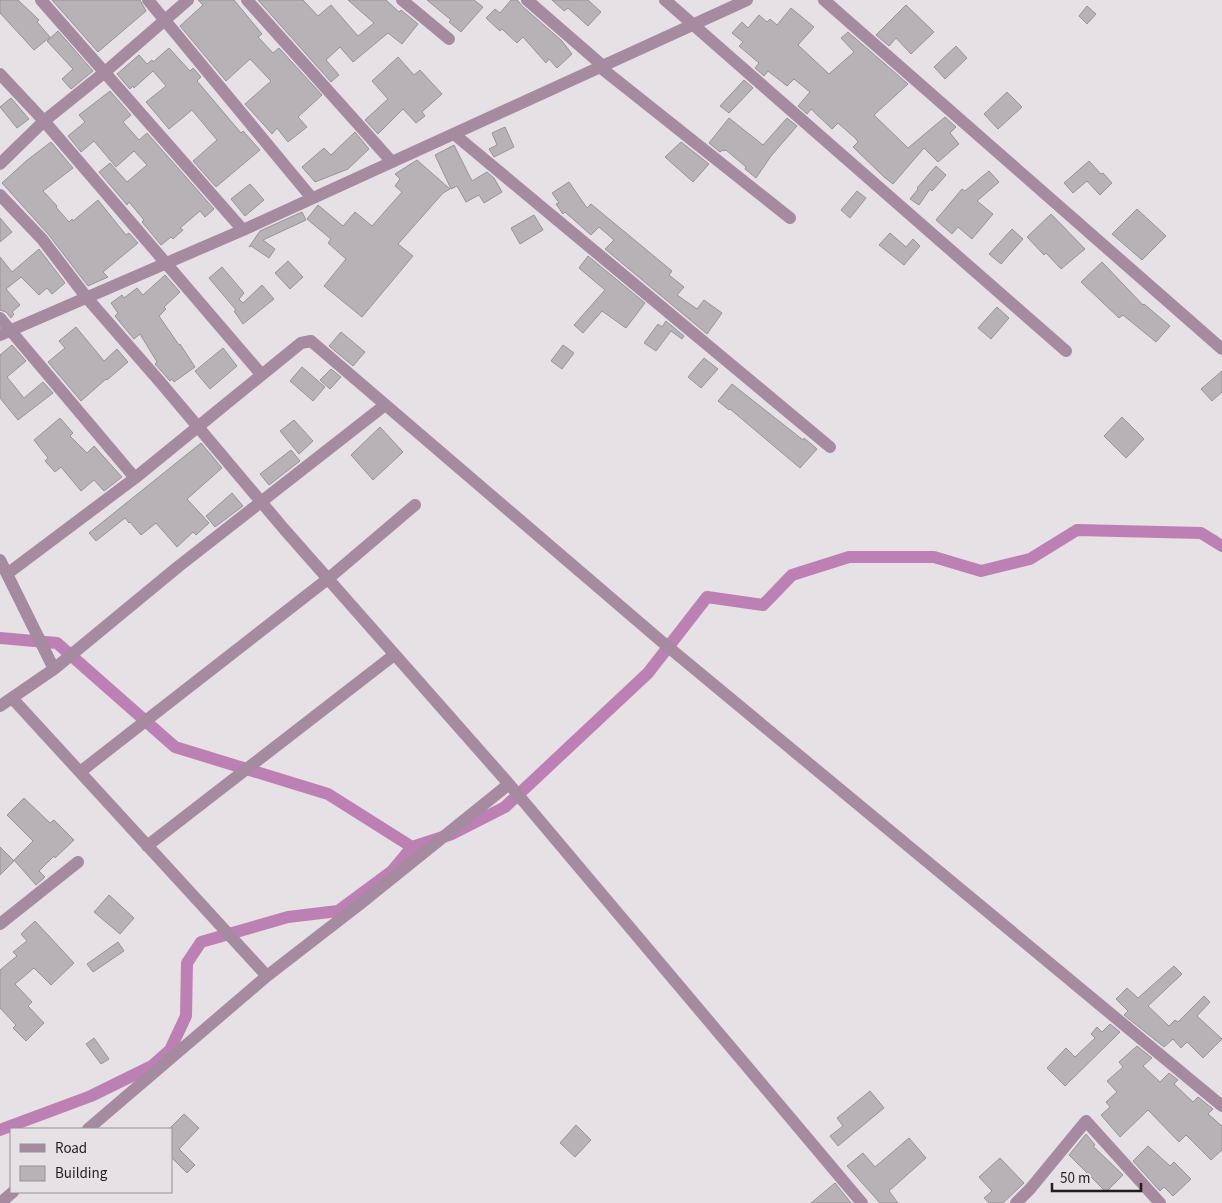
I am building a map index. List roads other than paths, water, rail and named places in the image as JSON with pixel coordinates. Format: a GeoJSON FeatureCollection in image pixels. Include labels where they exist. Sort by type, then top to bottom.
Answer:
{"type":"FeatureCollection","features":[{"type":"Feature","properties":{"kind":"street"},"geometry":{"type":"LineString","coordinates":[[42,0],[243,230]]}},
{"type":"Feature","properties":{"kind":"street"},"geometry":{"type":"LineString","coordinates":[[148,0],[311,197]]}},
{"type":"Feature","properties":{"kind":"street"},"geometry":{"type":"LineString","coordinates":[[0,164],[44,121],[105,72],[188,0]]}},
{"type":"Feature","properties":{"kind":"street"},"geometry":{"type":"LineString","coordinates":[[247,0],[392,162]]}},
{"type":"Feature","properties":{"kind":"street"},"geometry":{"type":"LineString","coordinates":[[402,0],[448,39]]}},
{"type":"Feature","properties":{"kind":"street"},"geometry":{"type":"LineString","coordinates":[[527,0],[602,67],[790,218]]}},
{"type":"Feature","properties":{"kind":"street"},"geometry":{"type":"LineString","coordinates":[[665,0],[1066,351]]}},
{"type":"Feature","properties":{"kind":"street"},"geometry":{"type":"LineString","coordinates":[[5,333],[243,230],[311,197],[747,0]]}},
{"type":"Feature","properties":{"kind":"street"},"geometry":{"type":"LineString","coordinates":[[824,0],[1222,349]]}},
{"type":"Feature","properties":{"kind":"street"},"geometry":{"type":"LineString","coordinates":[[0,74],[44,121],[167,262],[261,374]]}},
{"type":"Feature","properties":{"kind":"street"},"geometry":{"type":"LineString","coordinates":[[454,134],[830,446]]}},
{"type":"Feature","properties":{"kind":"street"},"geometry":{"type":"LineString","coordinates":[[0,195],[42,239],[87,298],[262,503],[509,784],[862,1203]]}},
{"type":"Feature","properties":{"kind":"street"},"geometry":{"type":"LineString","coordinates":[[0,318],[5,333],[135,478]]}},
{"type":"Feature","properties":{"kind":"street"},"geometry":{"type":"LineString","coordinates":[[7,574],[135,478],[301,343],[311,341],[661,641],[1222,1106]]}},
{"type":"Feature","properties":{"kind":"street"},"geometry":{"type":"LineString","coordinates":[[0,706],[54,669],[179,566],[385,405]]}},
{"type":"Feature","properties":{"kind":"street"},"geometry":{"type":"LineString","coordinates":[[80,772],[329,578],[415,505]]}},
{"type":"Feature","properties":{"kind":"street"},"geometry":{"type":"LineString","coordinates":[[0,560],[54,669]]}},
{"type":"Feature","properties":{"kind":"street"},"geometry":{"type":"LineString","coordinates":[[147,846],[394,655]]}},
{"type":"Feature","properties":{"kind":"street"},"geometry":{"type":"LineString","coordinates":[[12,698],[267,976]]}},
{"type":"Feature","properties":{"kind":"street"},"geometry":{"type":"LineString","coordinates":[[89,1128],[267,976],[509,784]]}},
{"type":"Feature","properties":{"kind":"street"},"geometry":{"type":"LineString","coordinates":[[0,924],[78,862]]}},
{"type":"Feature","properties":{"kind":"street"},"geometry":{"type":"LineString","coordinates":[[1016,1203],[1030,1189],[1086,1121],[1160,1203]]}},
{"type":"Feature","properties":{"kind":"street"},"geometry":{"type":"LineString","coordinates":[[0,1203],[12,1193]]}},
{"type":"Feature","properties":{"kind":"waterway"},"geometry":{"type":"LineString","coordinates":[[0,1130],[91,1096],[152,1066],[170,1050],[186,1016],[187,963],[201,942],[288,917],[338,911],[392,871],[412,847],[452,834],[505,807],[648,673],[707,597],[763,605],[792,575],[849,557],[934,557],[981,571],[1030,559],[1077,530],[1201,533],[1222,546]]}},
{"type":"Feature","properties":{"kind":"waterway"},"geometry":{"type":"LineString","coordinates":[[0,638],[57,643],[175,747],[328,794],[412,847]]}}]}
